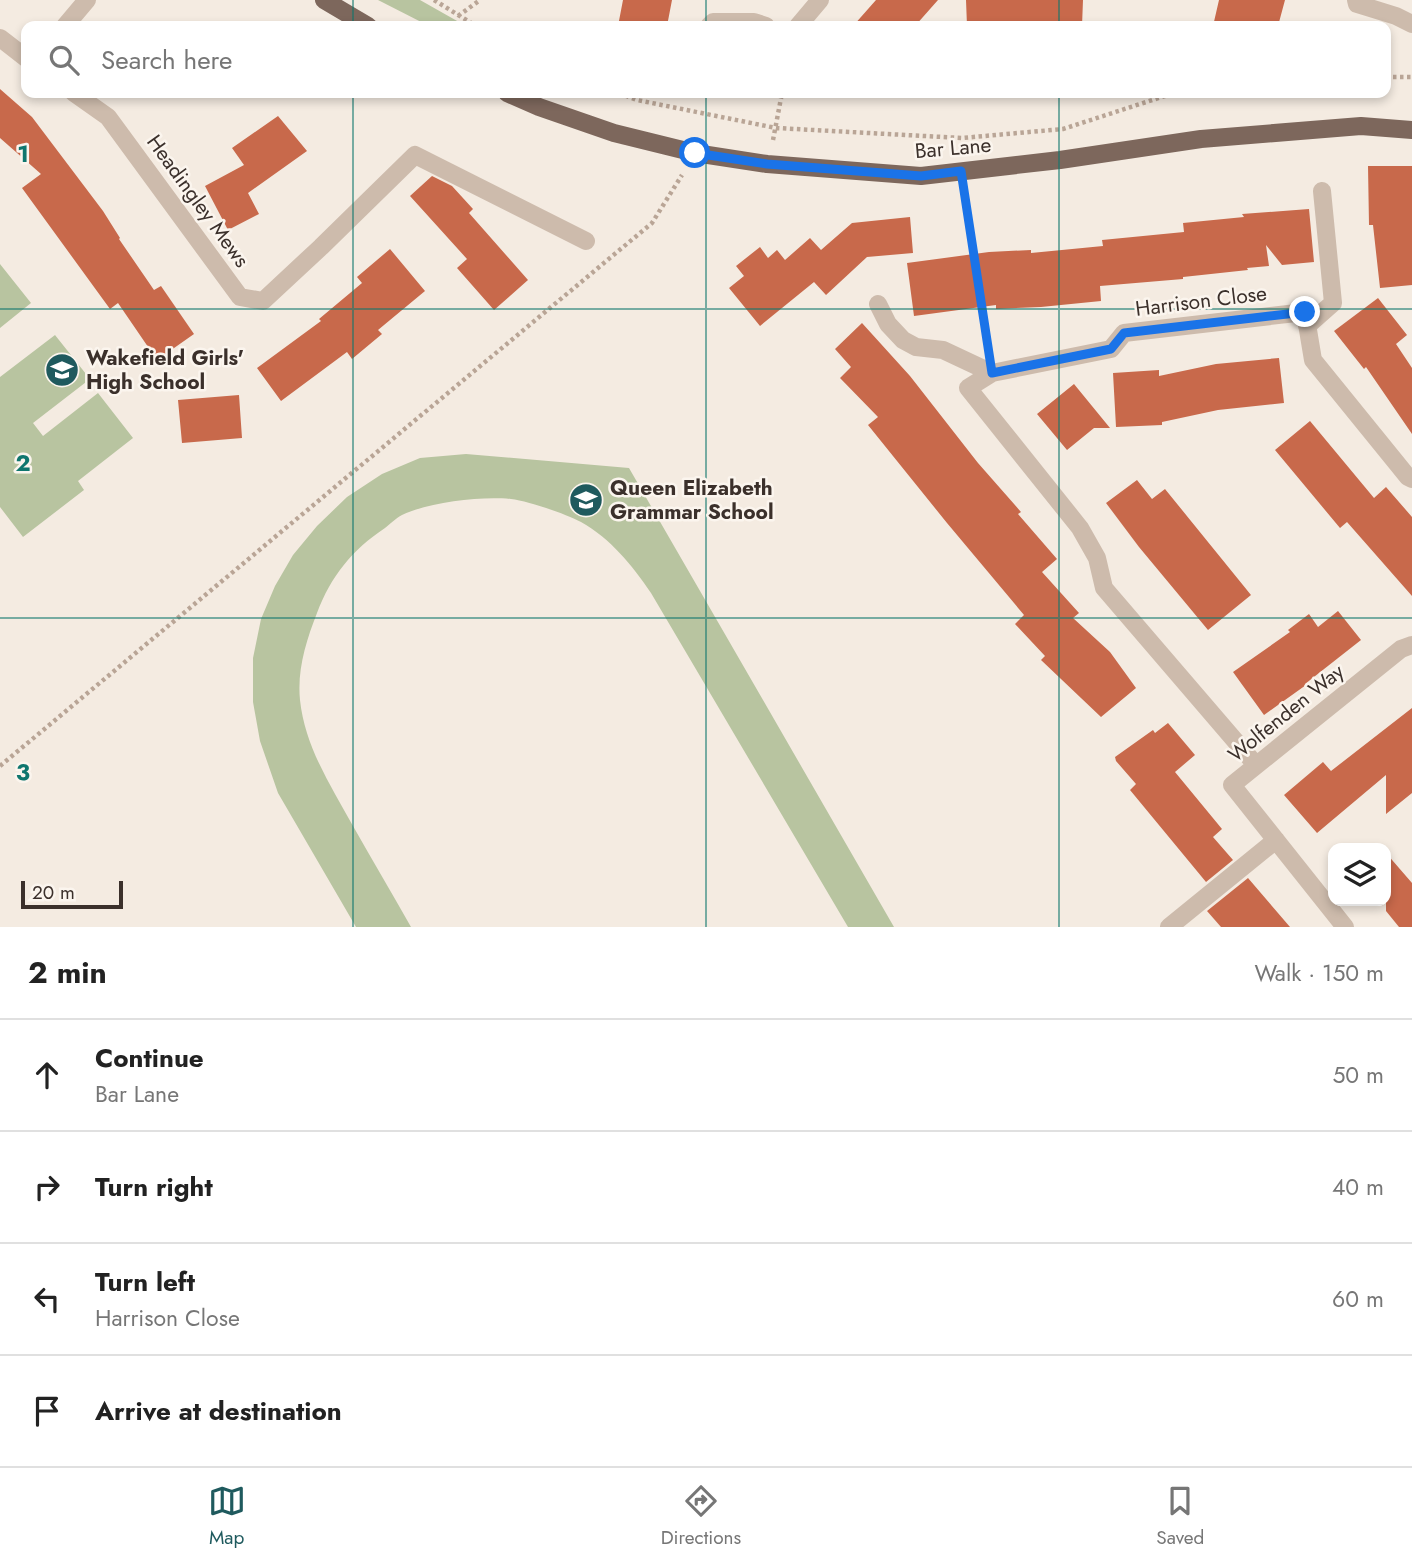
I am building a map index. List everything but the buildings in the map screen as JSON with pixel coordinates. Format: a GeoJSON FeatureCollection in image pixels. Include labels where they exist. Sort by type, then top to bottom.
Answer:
{"type":"FeatureCollection","features":[{"type":"Feature","properties":{"kind":"main road"},"geometry":{"type":"LineString","coordinates":[[324,0],[360,21]]}},
{"type":"Feature","properties":{"kind":"main road","name":"Bar Lane"},"geometry":{"type":"LineString","coordinates":[[518,98],[614,133],[695,153],[767,164],[921,176],[1060,160],[1201,139],[1362,126],[1412,130]]}},
{"type":"Feature","properties":{"kind":"street"},"geometry":{"type":"LineString","coordinates":[[69,21],[87,0]]}},
{"type":"Feature","properties":{"kind":"street"},"geometry":{"type":"LineString","coordinates":[[802,21],[820,0]]}},
{"type":"Feature","properties":{"kind":"street"},"geometry":{"type":"LineString","coordinates":[[1356,0],[1357,4],[1404,20]]}},
{"type":"Feature","properties":{"kind":"street"},"geometry":{"type":"LineString","coordinates":[[0,38],[21,54]]}},
{"type":"Feature","properties":{"kind":"street","name":"Headingley Mews"},"geometry":{"type":"LineString","coordinates":[[81,98],[108,117],[240,297],[263,301],[415,155],[586,241]]}},
{"type":"Feature","properties":{"kind":"street"},"geometry":{"type":"LineString","coordinates":[[1322,191],[1333,303],[1307,326],[1313,360],[1412,479]]}},
{"type":"Feature","properties":{"kind":"street"},"geometry":{"type":"LineString","coordinates":[[878,304],[888,324],[903,340],[916,347],[943,350],[992,373]]}},
{"type":"Feature","properties":{"kind":"street","name":"Harrison Close"},"geometry":{"type":"LineString","coordinates":[[992,373],[1111,349],[1124,333],[1305,312],[1307,326]]}},
{"type":"Feature","properties":{"kind":"street"},"geometry":{"type":"LineString","coordinates":[[992,373],[968,388],[1080,528],[1097,558],[1104,588],[1256,765]]}},
{"type":"Feature","properties":{"kind":"street","name":"Wolfenden Way"},"geometry":{"type":"LineString","coordinates":[[1345,927],[1233,785],[1401,649],[1412,645]]}},
{"type":"Feature","properties":{"kind":"street"},"geometry":{"type":"LineString","coordinates":[[1169,927],[1276,840]]}},
{"type":"Feature","properties":{"kind":"path"},"geometry":{"type":"LineString","coordinates":[[434,0],[466,21]]}},
{"type":"Feature","properties":{"kind":"path"},"geometry":{"type":"LineString","coordinates":[[457,16],[480,0]]}},
{"type":"Feature","properties":{"kind":"path"},"geometry":{"type":"LineString","coordinates":[[1391,77],[1412,77]]}},
{"type":"Feature","properties":{"kind":"path"},"geometry":{"type":"LineString","coordinates":[[632,98],[776,128],[962,138],[1063,129],[1159,98]]}},
{"type":"Feature","properties":{"kind":"path"},"geometry":{"type":"LineString","coordinates":[[767,164],[781,98]]}},
{"type":"Feature","properties":{"kind":"path"},"geometry":{"type":"LineString","coordinates":[[0,766],[652,223],[695,153]]}},
{"type":"Feature","properties":{"kind":"path"},"geometry":{"type":"LineString","coordinates":[[961,171],[992,373]]}},
{"type":"Feature","properties":{"kind":"green space"},"geometry":{"type":"Polygon","coordinates":[[[378,0],[420,0],[457,21],[419,21],[378,0]]]}},
{"type":"Feature","properties":{"kind":"green space"},"geometry":{"type":"Polygon","coordinates":[[[0,264],[31,303],[0,328],[0,264]]]}},
{"type":"Feature","properties":{"kind":"green space"},"geometry":{"type":"Polygon","coordinates":[[[55,335],[90,379],[33,423],[43,436],[98,393],[133,438],[78,481],[84,490],[23,537],[0,507],[0,377],[55,335]]]}},
{"type":"Feature","properties":{"kind":"green space"},"geometry":{"type":"Polygon","coordinates":[[[466,454],[629,468],[894,927],[848,927],[651,593],[620,553],[602,536],[574,519],[527,502],[499,498],[441,503],[402,515],[362,545],[344,565],[329,587],[309,634],[299,689],[307,734],[328,781],[411,927],[356,927],[278,793],[260,741],[253,702],[253,658],[261,619],[275,586],[293,555],[317,526],[347,497],[382,474],[420,458],[466,454]]]}},
{"type":"Feature","properties":{"kind":"place","name":"Wakefield Girls' High School"},"geometry":{"type":"Point","coordinates":[62,370]}},
{"type":"Feature","properties":{"kind":"place","name":"Queen Elizabeth Grammar School"},"geometry":{"type":"Point","coordinates":[586,500]}},
{"type":"Feature","properties":{"kind":"route"},"geometry":{"type":"LineString","coordinates":[[695,153],[767,164],[921,176],[961,171],[992,373],[1111,349],[1124,333],[1305,312]]}}]}
